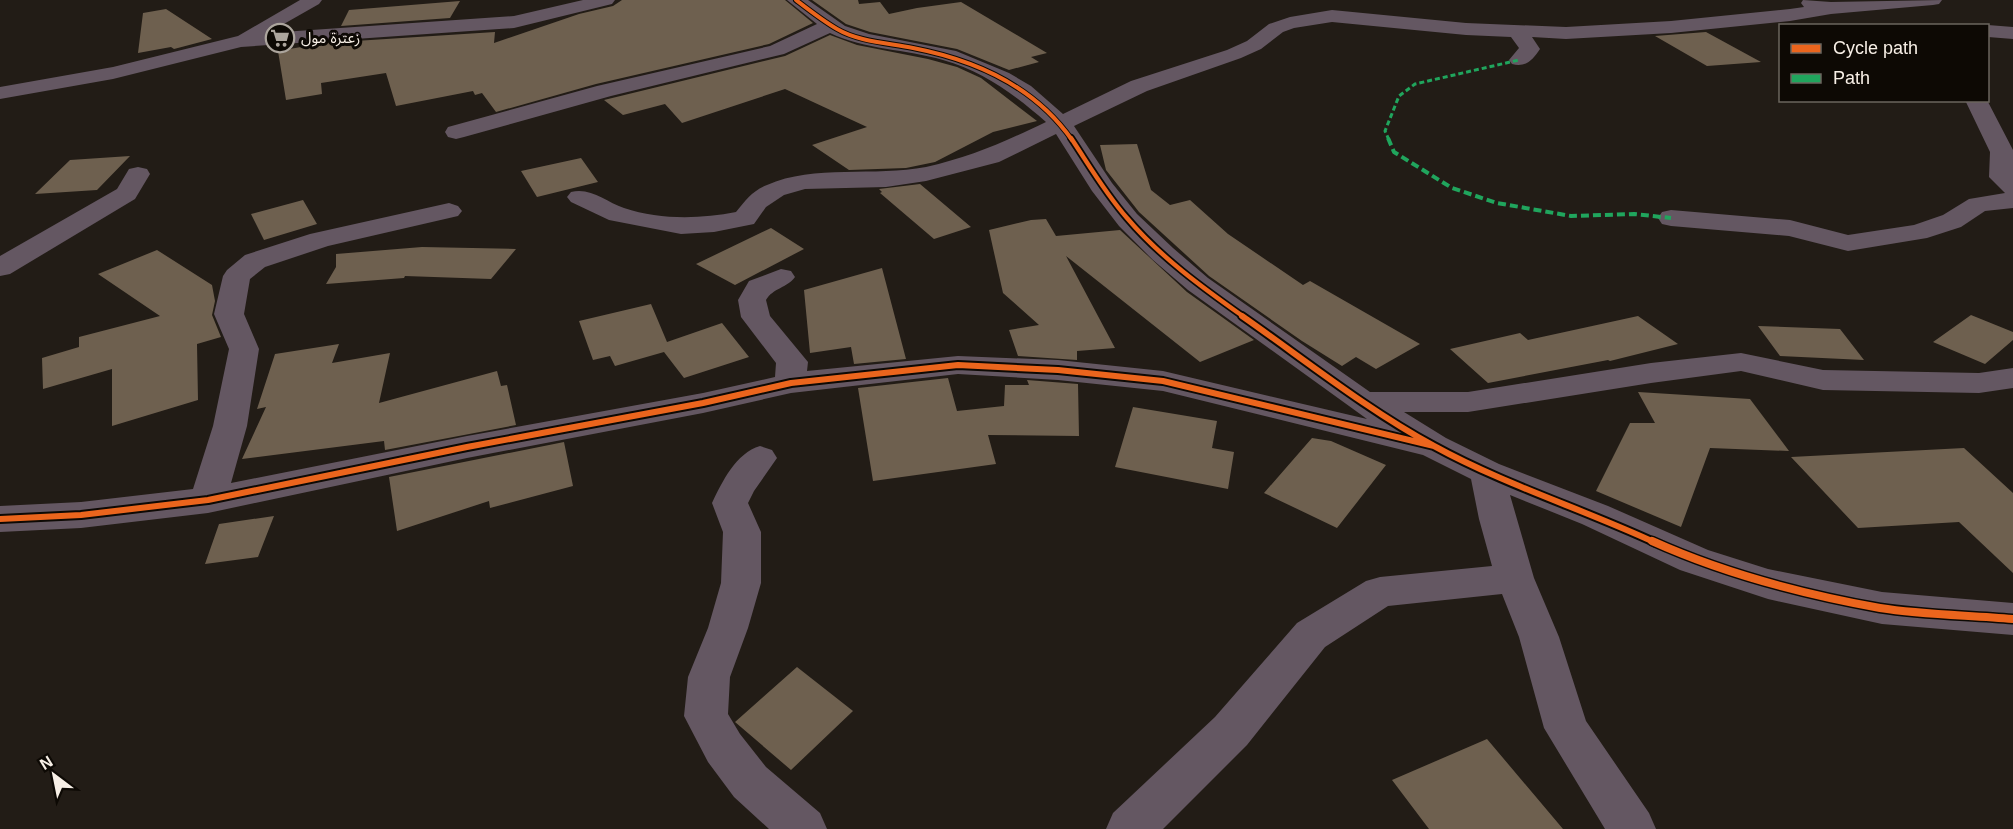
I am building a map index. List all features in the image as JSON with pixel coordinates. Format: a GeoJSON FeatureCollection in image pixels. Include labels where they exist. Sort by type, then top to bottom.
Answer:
{"type":"FeatureCollection","features":[{"type":"Feature","properties":{"kind":"street"},"geometry":{"type":"LineString","coordinates":[[240,41],[313,0]]}},
{"type":"Feature","properties":{"kind":"street"},"geometry":{"type":"LineString","coordinates":[[0,93],[113,73],[188,56],[240,41],[476,17],[514,21],[606,0]]}},
{"type":"Feature","properties":{"kind":"street"},"geometry":{"type":"LineString","coordinates":[[796,0],[831,25],[865,39],[949,55],[1002,77],[1023,91],[1060,123],[1101,186],[1128,220],[1163,254],[1198,284],[1363,402],[1434,446],[1487,472],[1595,515],[1694,560],[1768,584],[1882,608],[2013,619]]}},
{"type":"Feature","properties":{"kind":"street"},"geometry":{"type":"LineString","coordinates":[[580,197],[618,215],[681,226],[714,224],[745,218],[757,202],[775,189],[804,182],[886,180],[926,174],[991,157],[1060,123],[1096,109],[1139,86],[1254,45],[1276,28],[1332,16],[1466,29],[1566,33],[1659,28],[1800,7],[1831,8],[1933,0]]}},
{"type":"Feature","properties":{"kind":"street"},"geometry":{"type":"LineString","coordinates":[[1800,7],[1846,24]]}},
{"type":"Feature","properties":{"kind":"street"},"geometry":{"type":"LineString","coordinates":[[456,132],[605,91],[777,50],[831,25]]}},
{"type":"Feature","properties":{"kind":"street"},"geometry":{"type":"LineString","coordinates":[[1517,31],[1530,49],[1519,60]]}},
{"type":"Feature","properties":{"kind":"street"},"geometry":{"type":"LineString","coordinates":[[1989,31],[2013,33]]}},
{"type":"Feature","properties":{"kind":"street"},"geometry":{"type":"LineString","coordinates":[[1977,102],[1995,134],[2001,152],[2001,177],[2013,188]]}},
{"type":"Feature","properties":{"kind":"street"},"geometry":{"type":"LineString","coordinates":[[0,268],[126,194],[138,174]]}},
{"type":"Feature","properties":{"kind":"street"},"geometry":{"type":"LineString","coordinates":[[1671,218],[1790,228],[1848,243],[1918,232],[1952,221],[1978,204],[2013,200]]}},
{"type":"Feature","properties":{"kind":"street"},"geometry":{"type":"LineString","coordinates":[[208,500],[230,426],[244,349],[229,314],[237,276],[255,261],[319,240],[449,211]]}},
{"type":"Feature","properties":{"kind":"street"},"geometry":{"type":"LineString","coordinates":[[781,277],[759,287],[752,300],[756,317],[792,362],[791,383]]}},
{"type":"Feature","properties":{"kind":"street"},"geometry":{"type":"LineString","coordinates":[[1363,402],[1468,402],[1651,373],[1741,362],[1823,380],[1979,383],[2013,378]]}},
{"type":"Feature","properties":{"kind":"street"},"geometry":{"type":"LineString","coordinates":[[0,519],[81,515],[208,500],[592,422],[703,403],[791,383],[958,365],[1058,370],[1163,381],[1434,446]]}},
{"type":"Feature","properties":{"kind":"street"},"geometry":{"type":"LineString","coordinates":[[760,458],[738,486],[730,503],[742,532],[741,583],[728,628],[709,677],[706,716],[724,748],[750,782],[803,829]]}},
{"type":"Feature","properties":{"kind":"street"},"geometry":{"type":"LineString","coordinates":[[1487,472],[1497,519],[1515,578],[1539,637],[1566,728],[1632,829]]}},
{"type":"Feature","properties":{"kind":"street"},"geometry":{"type":"LineString","coordinates":[[1130,829],[1231,731],[1311,635],[1380,592],[1515,578]]}},
{"type":"Feature","properties":{"kind":"building"},"geometry":{"type":"Polygon","coordinates":[[[622,0],[785,0],[813,23],[769,44],[596,84],[496,112],[482,93],[475,95],[473,91],[396,106],[386,73],[321,83],[322,94],[286,100],[278,51],[324,43],[495,32],[494,43],[579,14],[613,6],[622,0]]]}},
{"type":"Feature","properties":{"kind":"building"},"geometry":{"type":"Polygon","coordinates":[[[812,0],[858,0],[859,4],[880,2],[889,14],[961,2],[1047,53],[1031,57],[1039,62],[1009,70],[957,49],[870,32],[846,24],[812,0]]]}},
{"type":"Feature","properties":{"kind":"building"},"geometry":{"type":"Polygon","coordinates":[[[460,1],[450,18],[341,26],[349,10],[460,1]]]}},
{"type":"Feature","properties":{"kind":"building"},"geometry":{"type":"Polygon","coordinates":[[[166,9],[212,39],[174,49],[171,47],[138,53],[143,13],[166,9]]]}},
{"type":"Feature","properties":{"kind":"building"},"geometry":{"type":"Polygon","coordinates":[[[1706,32],[1761,62],[1707,66],[1655,36],[1706,32]]]}},
{"type":"Feature","properties":{"kind":"building"},"geometry":{"type":"Polygon","coordinates":[[[830,35],[857,45],[957,67],[981,78],[1037,121],[993,132],[935,162],[906,168],[849,170],[812,145],[867,127],[785,89],[682,123],[665,104],[623,115],[604,100],[785,56],[830,35]]]}},
{"type":"Feature","properties":{"kind":"building"},"geometry":{"type":"Polygon","coordinates":[[[1137,144],[1151,190],[1170,205],[1190,200],[1228,234],[1303,285],[1310,281],[1420,344],[1376,369],[1356,357],[1342,366],[1209,276],[1139,212],[1106,170],[1100,145],[1137,144]]]}},
{"type":"Feature","properties":{"kind":"building"},"geometry":{"type":"Polygon","coordinates":[[[130,156],[97,190],[35,194],[70,160],[130,156]]]}},
{"type":"Feature","properties":{"kind":"building"},"geometry":{"type":"Polygon","coordinates":[[[581,158],[598,182],[537,197],[521,171],[581,158]]]}},
{"type":"Feature","properties":{"kind":"building"},"geometry":{"type":"Polygon","coordinates":[[[920,184],[971,227],[934,239],[880,193],[882,192],[879,189],[920,184]]]}},
{"type":"Feature","properties":{"kind":"building"},"geometry":{"type":"Polygon","coordinates":[[[303,200],[317,224],[264,240],[251,214],[303,200]]]}},
{"type":"Feature","properties":{"kind":"building"},"geometry":{"type":"Polygon","coordinates":[[[1046,219],[1056,236],[1120,230],[1187,292],[1254,340],[1200,362],[1066,256],[1115,348],[1077,351],[1077,360],[1018,356],[1009,330],[1039,325],[1003,293],[989,230],[1031,220],[1046,219]]]}},
{"type":"Feature","properties":{"kind":"building"},"geometry":{"type":"Polygon","coordinates":[[[771,228],[804,249],[735,285],[696,264],[771,228]]]}},
{"type":"Feature","properties":{"kind":"building"},"geometry":{"type":"Polygon","coordinates":[[[422,247],[516,249],[491,279],[405,276],[404,278],[326,284],[336,267],[336,254],[422,247]]]}},
{"type":"Feature","properties":{"kind":"building"},"geometry":{"type":"Polygon","coordinates":[[[157,250],[212,285],[215,301],[212,315],[221,337],[197,344],[198,400],[112,426],[112,369],[43,389],[42,358],[79,347],[79,337],[160,316],[98,274],[157,250]]]}},
{"type":"Feature","properties":{"kind":"building"},"geometry":{"type":"Polygon","coordinates":[[[882,268],[906,359],[854,364],[851,347],[810,353],[804,290],[882,268]]]}},
{"type":"Feature","properties":{"kind":"building"},"geometry":{"type":"Polygon","coordinates":[[[651,304],[667,342],[722,323],[749,357],[684,378],[664,352],[615,366],[610,356],[593,360],[579,321],[651,304]]]}},
{"type":"Feature","properties":{"kind":"building"},"geometry":{"type":"Polygon","coordinates":[[[1971,315],[2013,332],[2013,340],[1985,364],[1933,342],[1971,315]]]}},
{"type":"Feature","properties":{"kind":"building"},"geometry":{"type":"Polygon","coordinates":[[[1638,316],[1678,344],[1610,361],[1488,383],[1450,349],[1520,333],[1528,340],[1638,316]]]}},
{"type":"Feature","properties":{"kind":"building"},"geometry":{"type":"Polygon","coordinates":[[[1758,326],[1840,329],[1864,360],[1780,356],[1758,326]]]}},
{"type":"Feature","properties":{"kind":"building"},"geometry":{"type":"Polygon","coordinates":[[[339,344],[332,363],[390,353],[379,403],[497,371],[501,386],[507,385],[516,425],[385,450],[384,441],[242,459],[266,407],[257,409],[275,354],[339,344]]]}},
{"type":"Feature","properties":{"kind":"building"},"geometry":{"type":"Polygon","coordinates":[[[948,378],[957,411],[1004,406],[1005,385],[1029,385],[1027,380],[1078,384],[1079,436],[988,435],[996,464],[873,481],[858,388],[948,378]]]}},
{"type":"Feature","properties":{"kind":"building"},"geometry":{"type":"Polygon","coordinates":[[[1638,392],[1750,399],[1789,451],[1710,448],[1681,527],[1596,491],[1630,423],[1655,423],[1638,392]]]}},
{"type":"Feature","properties":{"kind":"building"},"geometry":{"type":"Polygon","coordinates":[[[1133,407],[1217,421],[1212,448],[1234,452],[1228,489],[1115,467],[1133,407]]]}},
{"type":"Feature","properties":{"kind":"building"},"geometry":{"type":"Polygon","coordinates":[[[1312,438],[1331,441],[1386,465],[1337,528],[1264,493],[1312,438]]]}},
{"type":"Feature","properties":{"kind":"building"},"geometry":{"type":"Polygon","coordinates":[[[564,442],[573,486],[490,508],[489,501],[397,531],[389,477],[564,442]]]}},
{"type":"Feature","properties":{"kind":"building"},"geometry":{"type":"Polygon","coordinates":[[[1964,448],[2013,493],[2013,573],[1959,522],[1858,528],[1791,457],[1964,448]]]}},
{"type":"Feature","properties":{"kind":"building"},"geometry":{"type":"Polygon","coordinates":[[[274,516],[258,557],[205,564],[219,524],[274,516]]]}},
{"type":"Feature","properties":{"kind":"building"},"geometry":{"type":"Polygon","coordinates":[[[797,667],[853,711],[791,770],[735,722],[797,667]]]}},
{"type":"Feature","properties":{"kind":"building"},"geometry":{"type":"Polygon","coordinates":[[[1487,739],[1563,829],[1429,829],[1392,780],[1487,739]]]}},
{"type":"Feature","properties":{"kind":"marked path"},"geometry":{"type":"LineString","coordinates":[[1519,60],[1415,84],[1399,96],[1385,131],[1394,152],[1452,188],[1497,203],[1571,216],[1634,214],[1671,218]]}},
{"type":"Feature","properties":{"kind":"cycle path"},"geometry":{"type":"LineString","coordinates":[[796,0],[838,30],[865,39],[949,55],[1002,77],[1023,91],[1060,123],[1101,186],[1128,220],[1163,254],[1198,284],[1363,402],[1434,446],[1487,472],[1595,515],[1694,560],[1768,584],[1882,608],[2013,619]]}},
{"type":"Feature","properties":{"kind":"cycle path"},"geometry":{"type":"LineString","coordinates":[[0,519],[81,515],[208,500],[467,447],[703,403],[791,383],[958,365],[1058,370],[1163,381],[1434,446]]}},
{"type":"Feature","properties":{"kind":"place","name":"زعترة مول"},"geometry":{"type":"Point","coordinates":[280,38]}}]}
